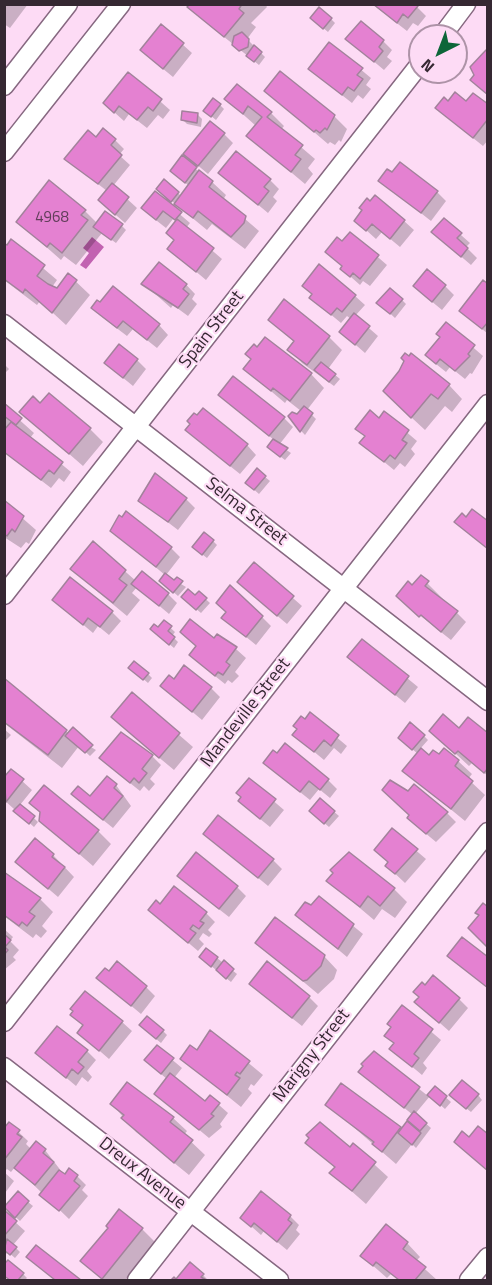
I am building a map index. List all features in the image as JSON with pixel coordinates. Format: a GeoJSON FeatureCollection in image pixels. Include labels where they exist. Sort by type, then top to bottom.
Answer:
{"type":"FeatureCollection","features":[{"type":"Feature","properties":{"kind":"street"},"geometry":{"type":"LineString","coordinates":[[4,86],[68,4]]}},
{"type":"Feature","properties":{"kind":"street"},"geometry":{"type":"LineString","coordinates":[[4,152],[121,4]]}},
{"type":"Feature","properties":{"kind":"street"},"geometry":{"type":"LineString","coordinates":[[451,24],[466,4]]}},
{"type":"Feature","properties":{"kind":"street","name":"Spain Street"},"geometry":{"type":"LineString","coordinates":[[4,595],[408,79]]}},
{"type":"Feature","properties":{"kind":"street","name":"Selma Street"},"geometry":{"type":"LineString","coordinates":[[4,324],[488,701]]}},
{"type":"Feature","properties":{"kind":"street","name":"Mandeville Street"},"geometry":{"type":"LineString","coordinates":[[4,1022],[488,404]]}},
{"type":"Feature","properties":{"kind":"street","name":"Marigny Street"},"geometry":{"type":"LineString","coordinates":[[137,1281],[488,832]]}},
{"type":"Feature","properties":{"kind":"street","name":"Dreux Avenue"},"geometry":{"type":"LineString","coordinates":[[4,1067],[279,1281]]}},
{"type":"Feature","properties":{"kind":"street"},"geometry":{"type":"LineString","coordinates":[[469,1281],[488,1257]]}},
{"type":"Feature","properties":{"kind":"shaded area"},"geometry":{"type":"Polygon","coordinates":[[[92,237],[104,247],[86,269],[80,265],[89,253],[83,248],[92,237]]]}},
{"type":"Feature","properties":{"kind":"building"},"geometry":{"type":"Polygon","coordinates":[[[190,4],[242,4],[239,9],[244,13],[224,37],[187,7],[190,4]]]}},
{"type":"Feature","properties":{"kind":"building"},"geometry":{"type":"Polygon","coordinates":[[[373,4],[416,4],[418,6],[408,18],[403,14],[397,23],[373,4]]]}},
{"type":"Feature","properties":{"kind":"building"},"geometry":{"type":"Polygon","coordinates":[[[319,7],[332,18],[323,29],[310,18],[319,7]]]}},
{"type":"Feature","properties":{"kind":"building"},"geometry":{"type":"Polygon","coordinates":[[[361,21],[384,40],[379,47],[383,51],[374,62],[345,39],[361,21]]]}},
{"type":"Feature","properties":{"kind":"building"},"geometry":{"type":"Polygon","coordinates":[[[161,24],[184,43],[163,69],[140,50],[161,24]]]}},
{"type":"Feature","properties":{"kind":"building"},"geometry":{"type":"Polygon","coordinates":[[[242,32],[249,39],[248,47],[239,51],[232,45],[234,36],[242,32]]]}},
{"type":"Feature","properties":{"kind":"building"},"geometry":{"type":"Polygon","coordinates":[[[329,42],[363,68],[357,75],[363,79],[354,91],[348,87],[342,95],[308,69],[329,42]]]}},
{"type":"Feature","properties":{"kind":"building"},"geometry":{"type":"Polygon","coordinates":[[[254,45],[262,52],[254,62],[246,56],[254,45]]]}},
{"type":"Feature","properties":{"kind":"building"},"geometry":{"type":"Polygon","coordinates":[[[486,50],[488,51],[488,95],[470,80],[474,75],[470,67],[486,50]]]}},
{"type":"Feature","properties":{"kind":"building"},"geometry":{"type":"Polygon","coordinates":[[[280,71],[335,115],[327,130],[325,128],[320,133],[316,130],[314,132],[264,91],[280,71]]]}},
{"type":"Feature","properties":{"kind":"building"},"geometry":{"type":"Polygon","coordinates":[[[128,72],[162,99],[153,111],[148,107],[137,120],[119,106],[114,113],[103,103],[128,72]]]}},
{"type":"Feature","properties":{"kind":"building"},"geometry":{"type":"Polygon","coordinates":[[[237,84],[272,112],[267,117],[303,145],[295,155],[301,159],[291,172],[246,136],[262,117],[248,106],[243,114],[224,99],[237,84]]]}},
{"type":"Feature","properties":{"kind":"building"},"geometry":{"type":"Polygon","coordinates":[[[455,92],[466,101],[473,93],[488,104],[488,119],[473,138],[435,108],[444,97],[448,101],[455,92]]]}},
{"type":"Feature","properties":{"kind":"building"},"geometry":{"type":"Polygon","coordinates":[[[213,98],[221,104],[211,117],[203,111],[213,98]]]}},
{"type":"Feature","properties":{"kind":"building"},"geometry":{"type":"Polygon","coordinates":[[[182,111],[198,113],[197,123],[181,120],[182,111]]]}},
{"type":"Feature","properties":{"kind":"building"},"geometry":{"type":"Polygon","coordinates":[[[210,121],[225,133],[198,166],[183,154],[210,121]]]}},
{"type":"Feature","properties":{"kind":"building"},"geometry":{"type":"Polygon","coordinates":[[[103,128],[116,139],[111,145],[122,155],[98,184],[64,159],[88,130],[96,137],[103,128]]]}},
{"type":"Feature","properties":{"kind":"building"},"geometry":{"type":"Polygon","coordinates":[[[236,151],[271,179],[264,187],[269,191],[258,205],[218,173],[236,151]]]}},
{"type":"Feature","properties":{"kind":"building"},"geometry":{"type":"Polygon","coordinates":[[[182,155],[197,167],[185,183],[170,171],[182,155]]]}},
{"type":"Feature","properties":{"kind":"building"},"geometry":{"type":"Polygon","coordinates":[[[400,162],[438,191],[421,213],[378,181],[387,169],[392,172],[400,162]]]}},
{"type":"Feature","properties":{"kind":"building"},"geometry":{"type":"Polygon","coordinates":[[[199,170],[213,181],[209,187],[246,216],[244,223],[231,237],[198,211],[193,218],[174,204],[199,170]]]}},
{"type":"Feature","properties":{"kind":"building"},"geometry":{"type":"Polygon","coordinates":[[[164,179],[179,192],[171,202],[156,189],[164,179]]]}},
{"type":"Feature","properties":{"kind":"building"},"geometry":{"type":"Polygon","coordinates":[[[49,180],[86,210],[81,215],[88,220],[62,253],[50,243],[47,247],[16,222],[49,180]]]}},
{"type":"Feature","properties":{"kind":"building"},"geometry":{"type":"Polygon","coordinates":[[[112,183],[129,197],[115,215],[98,200],[112,183]]]}},
{"type":"Feature","properties":{"kind":"building"},"geometry":{"type":"Polygon","coordinates":[[[155,191],[182,212],[175,220],[163,211],[156,220],[141,208],[155,191]]]}},
{"type":"Feature","properties":{"kind":"building"},"geometry":{"type":"Polygon","coordinates":[[[375,195],[405,220],[390,239],[372,224],[366,231],[354,221],[362,210],[359,208],[367,198],[370,201],[375,195]]]}},
{"type":"Feature","properties":{"kind":"building"},"geometry":{"type":"Polygon","coordinates":[[[105,211],[123,224],[111,240],[93,227],[105,211]]]}},
{"type":"Feature","properties":{"kind":"building"},"geometry":{"type":"Polygon","coordinates":[[[444,218],[462,233],[457,238],[468,248],[461,257],[431,232],[444,218]]]}},
{"type":"Feature","properties":{"kind":"building"},"geometry":{"type":"Polygon","coordinates":[[[177,219],[214,248],[196,272],[167,249],[174,240],[166,233],[177,219]]]}},
{"type":"Feature","properties":{"kind":"building"},"geometry":{"type":"Polygon","coordinates":[[[350,232],[379,255],[360,279],[353,273],[350,277],[340,269],[342,266],[325,252],[337,237],[342,241],[350,232]]]}},
{"type":"Feature","properties":{"kind":"building"},"geometry":{"type":"Polygon","coordinates":[[[11,239],[45,265],[37,276],[48,284],[57,288],[68,273],[77,280],[52,313],[25,289],[23,293],[4,279],[4,243],[7,245],[11,239]]]}},
{"type":"Feature","properties":{"kind":"building"},"geometry":{"type":"Polygon","coordinates":[[[159,262],[187,284],[183,289],[189,294],[178,308],[141,284],[159,262]]]}},
{"type":"Feature","properties":{"kind":"building"},"geometry":{"type":"Polygon","coordinates":[[[319,264],[356,295],[342,312],[337,308],[331,315],[309,298],[312,294],[302,286],[319,264]]]}},
{"type":"Feature","properties":{"kind":"building"},"geometry":{"type":"Polygon","coordinates":[[[427,269],[446,285],[432,302],[413,286],[427,269]]]}},
{"type":"Feature","properties":{"kind":"building"},"geometry":{"type":"Polygon","coordinates":[[[483,280],[488,284],[488,322],[482,329],[459,311],[483,280]]]}},
{"type":"Feature","properties":{"kind":"building"},"geometry":{"type":"Polygon","coordinates":[[[113,286],[160,324],[147,340],[123,321],[117,328],[91,308],[97,300],[100,302],[113,286]]]}},
{"type":"Feature","properties":{"kind":"building"},"geometry":{"type":"Polygon","coordinates":[[[390,288],[403,299],[390,314],[376,303],[390,288]]]}},
{"type":"Feature","properties":{"kind":"building"},"geometry":{"type":"Polygon","coordinates":[[[284,299],[330,336],[307,365],[287,350],[294,341],[268,320],[284,299]]]}},
{"type":"Feature","properties":{"kind":"building"},"geometry":{"type":"Polygon","coordinates":[[[354,313],[370,326],[355,345],[339,332],[354,313]]]}},
{"type":"Feature","properties":{"kind":"building"},"geometry":{"type":"Polygon","coordinates":[[[446,322],[475,345],[468,354],[470,356],[455,371],[440,359],[436,364],[425,355],[440,337],[436,334],[446,322]]]}},
{"type":"Feature","properties":{"kind":"building"},"geometry":{"type":"Polygon","coordinates":[[[265,337],[312,373],[290,401],[273,388],[271,391],[243,369],[251,359],[245,354],[254,344],[257,347],[265,337]]]}},
{"type":"Feature","properties":{"kind":"building"},"geometry":{"type":"Polygon","coordinates":[[[119,344],[138,359],[123,378],[104,363],[119,344]]]}},
{"type":"Feature","properties":{"kind":"building"},"geometry":{"type":"Polygon","coordinates":[[[405,353],[409,356],[411,353],[450,384],[438,399],[431,394],[411,418],[383,391],[399,371],[404,361],[401,358],[405,353]]]}},
{"type":"Feature","properties":{"kind":"building"},"geometry":{"type":"Polygon","coordinates":[[[321,362],[336,374],[329,382],[314,370],[321,362]]]}},
{"type":"Feature","properties":{"kind":"building"},"geometry":{"type":"Polygon","coordinates":[[[233,376],[285,417],[269,436],[218,395],[233,376]]]}},
{"type":"Feature","properties":{"kind":"building"},"geometry":{"type":"Polygon","coordinates":[[[49,393],[91,428],[69,454],[19,412],[33,396],[40,403],[49,393]]]}},
{"type":"Feature","properties":{"kind":"building"},"geometry":{"type":"Polygon","coordinates":[[[4,403],[22,418],[16,425],[4,416],[4,403]]]}},
{"type":"Feature","properties":{"kind":"building"},"geometry":{"type":"Polygon","coordinates":[[[304,406],[313,413],[300,432],[288,416],[292,412],[297,414],[304,406]]]}},
{"type":"Feature","properties":{"kind":"building"},"geometry":{"type":"Polygon","coordinates":[[[203,408],[248,444],[230,466],[185,430],[190,424],[187,421],[203,408]]]}},
{"type":"Feature","properties":{"kind":"building"},"geometry":{"type":"Polygon","coordinates":[[[370,410],[379,418],[384,411],[409,430],[402,440],[407,443],[395,459],[390,455],[384,462],[359,443],[365,436],[355,429],[370,410]]]}},
{"type":"Feature","properties":{"kind":"building"},"geometry":{"type":"Polygon","coordinates":[[[11,422],[63,462],[54,474],[49,470],[41,480],[4,452],[4,430],[11,422]]]}},
{"type":"Feature","properties":{"kind":"building"},"geometry":{"type":"Polygon","coordinates":[[[273,439],[288,448],[280,457],[267,447],[273,439]]]}},
{"type":"Feature","properties":{"kind":"building"},"geometry":{"type":"Polygon","coordinates":[[[257,468],[266,476],[254,490],[245,483],[257,468]]]}},
{"type":"Feature","properties":{"kind":"building"},"geometry":{"type":"Polygon","coordinates":[[[155,473],[187,498],[168,522],[138,501],[155,473]]]}},
{"type":"Feature","properties":{"kind":"building"},"geometry":{"type":"Polygon","coordinates":[[[4,500],[24,516],[15,532],[12,529],[7,536],[4,534],[4,500]]]}},
{"type":"Feature","properties":{"kind":"building"},"geometry":{"type":"Polygon","coordinates":[[[472,509],[488,521],[488,549],[454,522],[462,513],[466,517],[472,509]]]}},
{"type":"Feature","properties":{"kind":"building"},"geometry":{"type":"Polygon","coordinates":[[[126,511],[172,547],[156,567],[110,531],[119,515],[122,517],[126,511]]]}},
{"type":"Feature","properties":{"kind":"building"},"geometry":{"type":"Polygon","coordinates":[[[204,532],[214,540],[202,555],[192,547],[204,532]]]}},
{"type":"Feature","properties":{"kind":"building"},"geometry":{"type":"Polygon","coordinates":[[[93,541],[126,570],[119,579],[127,585],[113,603],[70,569],[93,541]]]}},
{"type":"Feature","properties":{"kind":"building"},"geometry":{"type":"Polygon","coordinates":[[[254,562],[294,596],[277,616],[237,582],[254,562]]]}},
{"type":"Feature","properties":{"kind":"building"},"geometry":{"type":"Polygon","coordinates":[[[142,571],[169,593],[159,606],[131,584],[142,571]]]}},
{"type":"Feature","properties":{"kind":"building"},"geometry":{"type":"Polygon","coordinates":[[[165,573],[174,580],[177,577],[183,581],[173,593],[159,581],[165,573]]]}},
{"type":"Feature","properties":{"kind":"building"},"geometry":{"type":"Polygon","coordinates":[[[421,575],[429,581],[425,586],[458,611],[441,632],[421,615],[419,617],[396,596],[408,581],[412,585],[421,575]]]}},
{"type":"Feature","properties":{"kind":"building"},"geometry":{"type":"Polygon","coordinates":[[[70,577],[113,611],[100,627],[88,618],[83,625],[52,600],[70,577]]]}},
{"type":"Feature","properties":{"kind":"building"},"geometry":{"type":"Polygon","coordinates":[[[230,585],[263,616],[246,637],[221,618],[226,612],[216,603],[230,585]]]}},
{"type":"Feature","properties":{"kind":"building"},"geometry":{"type":"Polygon","coordinates":[[[188,589],[195,595],[199,591],[207,598],[196,610],[181,597],[188,589]]]}},
{"type":"Feature","properties":{"kind":"building"},"geometry":{"type":"Polygon","coordinates":[[[190,619],[214,638],[217,634],[237,647],[226,662],[230,665],[223,675],[218,672],[215,676],[189,655],[196,646],[180,632],[190,619]]]}},
{"type":"Feature","properties":{"kind":"building"},"geometry":{"type":"Polygon","coordinates":[[[164,620],[172,626],[168,631],[175,637],[169,645],[150,629],[154,624],[158,627],[164,620]]]}},
{"type":"Feature","properties":{"kind":"building"},"geometry":{"type":"Polygon","coordinates":[[[362,639],[409,676],[395,695],[347,657],[362,639]]]}},
{"type":"Feature","properties":{"kind":"building"},"geometry":{"type":"Polygon","coordinates":[[[134,661],[149,673],[143,680],[128,668],[134,661]]]}},
{"type":"Feature","properties":{"kind":"building"},"geometry":{"type":"Polygon","coordinates":[[[184,665],[212,687],[192,712],[160,686],[169,675],[174,679],[184,665]]]}},
{"type":"Feature","properties":{"kind":"building"},"geometry":{"type":"Polygon","coordinates":[[[4,678],[67,730],[48,755],[4,722],[4,678]]]}},
{"type":"Feature","properties":{"kind":"building"},"geometry":{"type":"Polygon","coordinates":[[[132,692],[180,733],[159,758],[111,717],[132,692]]]}},
{"type":"Feature","properties":{"kind":"building"},"geometry":{"type":"Polygon","coordinates":[[[310,712],[339,735],[331,746],[324,740],[314,752],[292,735],[297,729],[293,726],[301,716],[305,719],[310,712]]]}},
{"type":"Feature","properties":{"kind":"building"},"geometry":{"type":"Polygon","coordinates":[[[443,714],[459,728],[468,717],[488,733],[488,768],[484,773],[458,751],[455,754],[429,731],[443,714]]]}},
{"type":"Feature","properties":{"kind":"building"},"geometry":{"type":"Polygon","coordinates":[[[410,722],[425,735],[412,750],[398,738],[410,722]]]}},
{"type":"Feature","properties":{"kind":"building"},"geometry":{"type":"Polygon","coordinates":[[[73,727],[93,745],[85,753],[65,736],[73,727]]]}},
{"type":"Feature","properties":{"kind":"building"},"geometry":{"type":"Polygon","coordinates":[[[121,732],[153,755],[142,769],[147,773],[139,783],[134,778],[130,783],[99,758],[121,732]]]}},
{"type":"Feature","properties":{"kind":"building"},"geometry":{"type":"Polygon","coordinates":[[[285,743],[329,779],[320,790],[309,781],[300,792],[263,763],[273,750],[277,753],[285,743]]]}},
{"type":"Feature","properties":{"kind":"building"},"geometry":{"type":"Polygon","coordinates":[[[421,748],[429,755],[433,750],[439,754],[444,748],[459,760],[455,766],[473,781],[451,809],[402,771],[421,748]]]}},
{"type":"Feature","properties":{"kind":"building"},"geometry":{"type":"Polygon","coordinates":[[[11,769],[24,779],[6,802],[4,777],[11,769]]]}},
{"type":"Feature","properties":{"kind":"building"},"geometry":{"type":"Polygon","coordinates":[[[107,776],[117,784],[114,788],[123,796],[103,820],[71,794],[78,786],[90,796],[107,776]]]}},
{"type":"Feature","properties":{"kind":"building"},"geometry":{"type":"Polygon","coordinates":[[[249,778],[276,799],[260,819],[238,801],[241,797],[236,793],[249,778]]]}},
{"type":"Feature","properties":{"kind":"building"},"geometry":{"type":"Polygon","coordinates":[[[390,780],[408,791],[414,784],[448,812],[426,834],[407,818],[409,815],[382,790],[390,780]]]}},
{"type":"Feature","properties":{"kind":"building"},"geometry":{"type":"Polygon","coordinates":[[[44,785],[99,830],[79,854],[39,821],[40,812],[29,803],[44,785]]]}},
{"type":"Feature","properties":{"kind":"building"},"geometry":{"type":"Polygon","coordinates":[[[320,798],[335,811],[324,824],[309,811],[320,798]]]}},
{"type":"Feature","properties":{"kind":"building"},"geometry":{"type":"Polygon","coordinates":[[[20,804],[35,816],[29,824],[13,811],[20,804]]]}},
{"type":"Feature","properties":{"kind":"building"},"geometry":{"type":"Polygon","coordinates":[[[218,815],[274,859],[258,878],[203,834],[218,815]]]}},
{"type":"Feature","properties":{"kind":"building"},"geometry":{"type":"Polygon","coordinates":[[[392,828],[418,849],[395,874],[385,866],[388,862],[374,850],[392,828]]]}},
{"type":"Feature","properties":{"kind":"building"},"geometry":{"type":"Polygon","coordinates":[[[35,838],[54,854],[52,857],[65,867],[48,889],[15,862],[35,838]]]}},
{"type":"Feature","properties":{"kind":"building"},"geometry":{"type":"Polygon","coordinates":[[[196,852],[238,886],[219,909],[177,876],[196,852]]]}},
{"type":"Feature","properties":{"kind":"building"},"geometry":{"type":"Polygon","coordinates":[[[349,852],[395,888],[380,906],[368,896],[360,907],[326,881],[333,873],[330,870],[349,852]]]}},
{"type":"Feature","properties":{"kind":"building"},"geometry":{"type":"Polygon","coordinates":[[[4,872],[41,898],[29,912],[35,916],[27,926],[22,922],[19,926],[4,915],[4,872]]]}},
{"type":"Feature","properties":{"kind":"building"},"geometry":{"type":"Polygon","coordinates":[[[174,886],[207,912],[200,921],[204,923],[199,929],[193,925],[190,929],[196,933],[188,943],[148,910],[156,900],[160,904],[174,886]]]}},
{"type":"Feature","properties":{"kind":"building"},"geometry":{"type":"Polygon","coordinates":[[[319,896],[354,924],[338,949],[295,915],[305,902],[311,905],[319,896]]]}},
{"type":"Feature","properties":{"kind":"building"},"geometry":{"type":"Polygon","coordinates":[[[483,903],[488,907],[488,948],[468,928],[479,915],[475,913],[483,903]]]}},
{"type":"Feature","properties":{"kind":"building"},"geometry":{"type":"Polygon","coordinates":[[[275,917],[325,955],[321,966],[307,980],[303,981],[255,943],[275,917]]]}},
{"type":"Feature","properties":{"kind":"building"},"geometry":{"type":"Polygon","coordinates":[[[4,934],[11,940],[5,947],[8,950],[4,955],[4,934]]]}},
{"type":"Feature","properties":{"kind":"building"},"geometry":{"type":"Polygon","coordinates":[[[462,937],[488,957],[488,988],[447,956],[462,937]]]}},
{"type":"Feature","properties":{"kind":"building"},"geometry":{"type":"Polygon","coordinates":[[[206,948],[218,957],[211,967],[199,957],[206,948]]]}},
{"type":"Feature","properties":{"kind":"building"},"geometry":{"type":"Polygon","coordinates":[[[224,960],[234,969],[226,979],[216,970],[224,960]]]}},
{"type":"Feature","properties":{"kind":"building"},"geometry":{"type":"Polygon","coordinates":[[[117,961],[147,986],[131,1006],[96,978],[105,968],[109,971],[117,961]]]}},
{"type":"Feature","properties":{"kind":"building"},"geometry":{"type":"Polygon","coordinates":[[[267,961],[310,996],[292,1018],[249,984],[267,961]]]}},
{"type":"Feature","properties":{"kind":"building"},"geometry":{"type":"Polygon","coordinates":[[[433,975],[460,998],[439,1023],[414,1002],[419,997],[413,992],[422,982],[425,985],[433,975]]]}},
{"type":"Feature","properties":{"kind":"building"},"geometry":{"type":"Polygon","coordinates":[[[85,991],[123,1021],[99,1051],[77,1033],[83,1025],[70,1015],[73,1011],[70,1009],[85,991]]]}},
{"type":"Feature","properties":{"kind":"building"},"geometry":{"type":"Polygon","coordinates":[[[402,1005],[433,1029],[414,1054],[419,1058],[412,1067],[389,1049],[394,1043],[384,1036],[391,1027],[387,1024],[402,1005]]]}},
{"type":"Feature","properties":{"kind":"building"},"geometry":{"type":"Polygon","coordinates":[[[147,1016],[164,1030],[156,1039],[139,1025],[147,1016]]]}},
{"type":"Feature","properties":{"kind":"building"},"geometry":{"type":"Polygon","coordinates":[[[57,1026],[88,1050],[78,1062],[84,1067],[78,1074],[72,1069],[66,1078],[35,1053],[57,1026]]]}},
{"type":"Feature","properties":{"kind":"building"},"geometry":{"type":"Polygon","coordinates":[[[210,1030],[250,1061],[240,1074],[237,1072],[235,1075],[240,1078],[227,1095],[180,1059],[190,1045],[197,1050],[210,1030]]]}},
{"type":"Feature","properties":{"kind":"building"},"geometry":{"type":"Polygon","coordinates":[[[157,1045],[174,1058],[161,1074],[144,1060],[157,1045]]]}},
{"type":"Feature","properties":{"kind":"building"},"geometry":{"type":"Polygon","coordinates":[[[374,1051],[420,1087],[404,1108],[358,1072],[363,1066],[361,1064],[374,1051]]]}},
{"type":"Feature","properties":{"kind":"building"},"geometry":{"type":"Polygon","coordinates":[[[170,1073],[205,1101],[210,1095],[220,1103],[211,1114],[214,1116],[199,1130],[154,1094],[170,1073]]]}},
{"type":"Feature","properties":{"kind":"building"},"geometry":{"type":"Polygon","coordinates":[[[462,1080],[479,1094],[466,1109],[449,1095],[462,1080]]]}},
{"type":"Feature","properties":{"kind":"building"},"geometry":{"type":"Polygon","coordinates":[[[127,1082],[174,1117],[170,1122],[193,1140],[174,1163],[121,1118],[124,1115],[110,1104],[127,1082]]]}},
{"type":"Feature","properties":{"kind":"building"},"geometry":{"type":"Polygon","coordinates":[[[341,1083],[401,1127],[382,1152],[372,1144],[374,1142],[325,1105],[341,1083]]]}},
{"type":"Feature","properties":{"kind":"building"},"geometry":{"type":"Polygon","coordinates":[[[435,1086],[447,1096],[440,1106],[427,1095],[435,1086]]]}},
{"type":"Feature","properties":{"kind":"building"},"geometry":{"type":"Polygon","coordinates":[[[414,1111],[427,1123],[420,1131],[407,1120],[414,1111]]]}},
{"type":"Feature","properties":{"kind":"building"},"geometry":{"type":"Polygon","coordinates":[[[407,1121],[421,1133],[412,1145],[398,1133],[407,1121]]]}},
{"type":"Feature","properties":{"kind":"building"},"geometry":{"type":"Polygon","coordinates":[[[9,1122],[20,1130],[17,1134],[22,1137],[4,1160],[4,1128],[9,1122]]]}},
{"type":"Feature","properties":{"kind":"building"},"geometry":{"type":"Polygon","coordinates":[[[320,1122],[350,1147],[353,1143],[376,1162],[352,1191],[329,1173],[335,1167],[305,1143],[309,1138],[306,1135],[320,1122]]]}},
{"type":"Feature","properties":{"kind":"building"},"geometry":{"type":"Polygon","coordinates":[[[478,1126],[488,1134],[488,1171],[454,1142],[462,1131],[469,1137],[478,1126]]]}},
{"type":"Feature","properties":{"kind":"building"},"geometry":{"type":"Polygon","coordinates":[[[36,1141],[46,1149],[43,1153],[54,1162],[35,1185],[14,1168],[36,1141]]]}},
{"type":"Feature","properties":{"kind":"building"},"geometry":{"type":"Polygon","coordinates":[[[69,1168],[78,1175],[74,1181],[80,1186],[59,1211],[39,1195],[59,1170],[65,1174],[69,1168]]]}},
{"type":"Feature","properties":{"kind":"building"},"geometry":{"type":"Polygon","coordinates":[[[18,1191],[29,1201],[15,1218],[4,1207],[18,1191]]]}},
{"type":"Feature","properties":{"kind":"building"},"geometry":{"type":"Polygon","coordinates":[[[261,1191],[291,1215],[288,1220],[292,1223],[277,1242],[254,1223],[251,1227],[240,1218],[261,1191]]]}},
{"type":"Feature","properties":{"kind":"building"},"geometry":{"type":"Polygon","coordinates":[[[119,1209],[143,1228],[102,1279],[80,1261],[108,1228],[106,1226],[119,1209]]]}},
{"type":"Feature","properties":{"kind":"building"},"geometry":{"type":"Polygon","coordinates":[[[4,1210],[17,1221],[4,1236],[4,1210]]]}},
{"type":"Feature","properties":{"kind":"building"},"geometry":{"type":"Polygon","coordinates":[[[386,1224],[408,1242],[403,1249],[426,1267],[415,1280],[399,1280],[376,1262],[373,1266],[360,1256],[386,1224]]]}},
{"type":"Feature","properties":{"kind":"building"},"geometry":{"type":"Polygon","coordinates":[[[7,1239],[17,1247],[10,1255],[4,1250],[7,1239]]]}},
{"type":"Feature","properties":{"kind":"building"},"geometry":{"type":"Polygon","coordinates":[[[36,1245],[81,1280],[55,1280],[26,1257],[36,1245]]]}},
{"type":"Feature","properties":{"kind":"building"},"geometry":{"type":"Polygon","coordinates":[[[8,1260],[24,1273],[18,1280],[10,1280],[4,1276],[4,1264],[8,1260]]]}},
{"type":"Feature","properties":{"kind":"building"},"geometry":{"type":"Polygon","coordinates":[[[190,1262],[204,1274],[201,1277],[206,1280],[171,1280],[174,1277],[176,1279],[190,1262]]]}}]}
